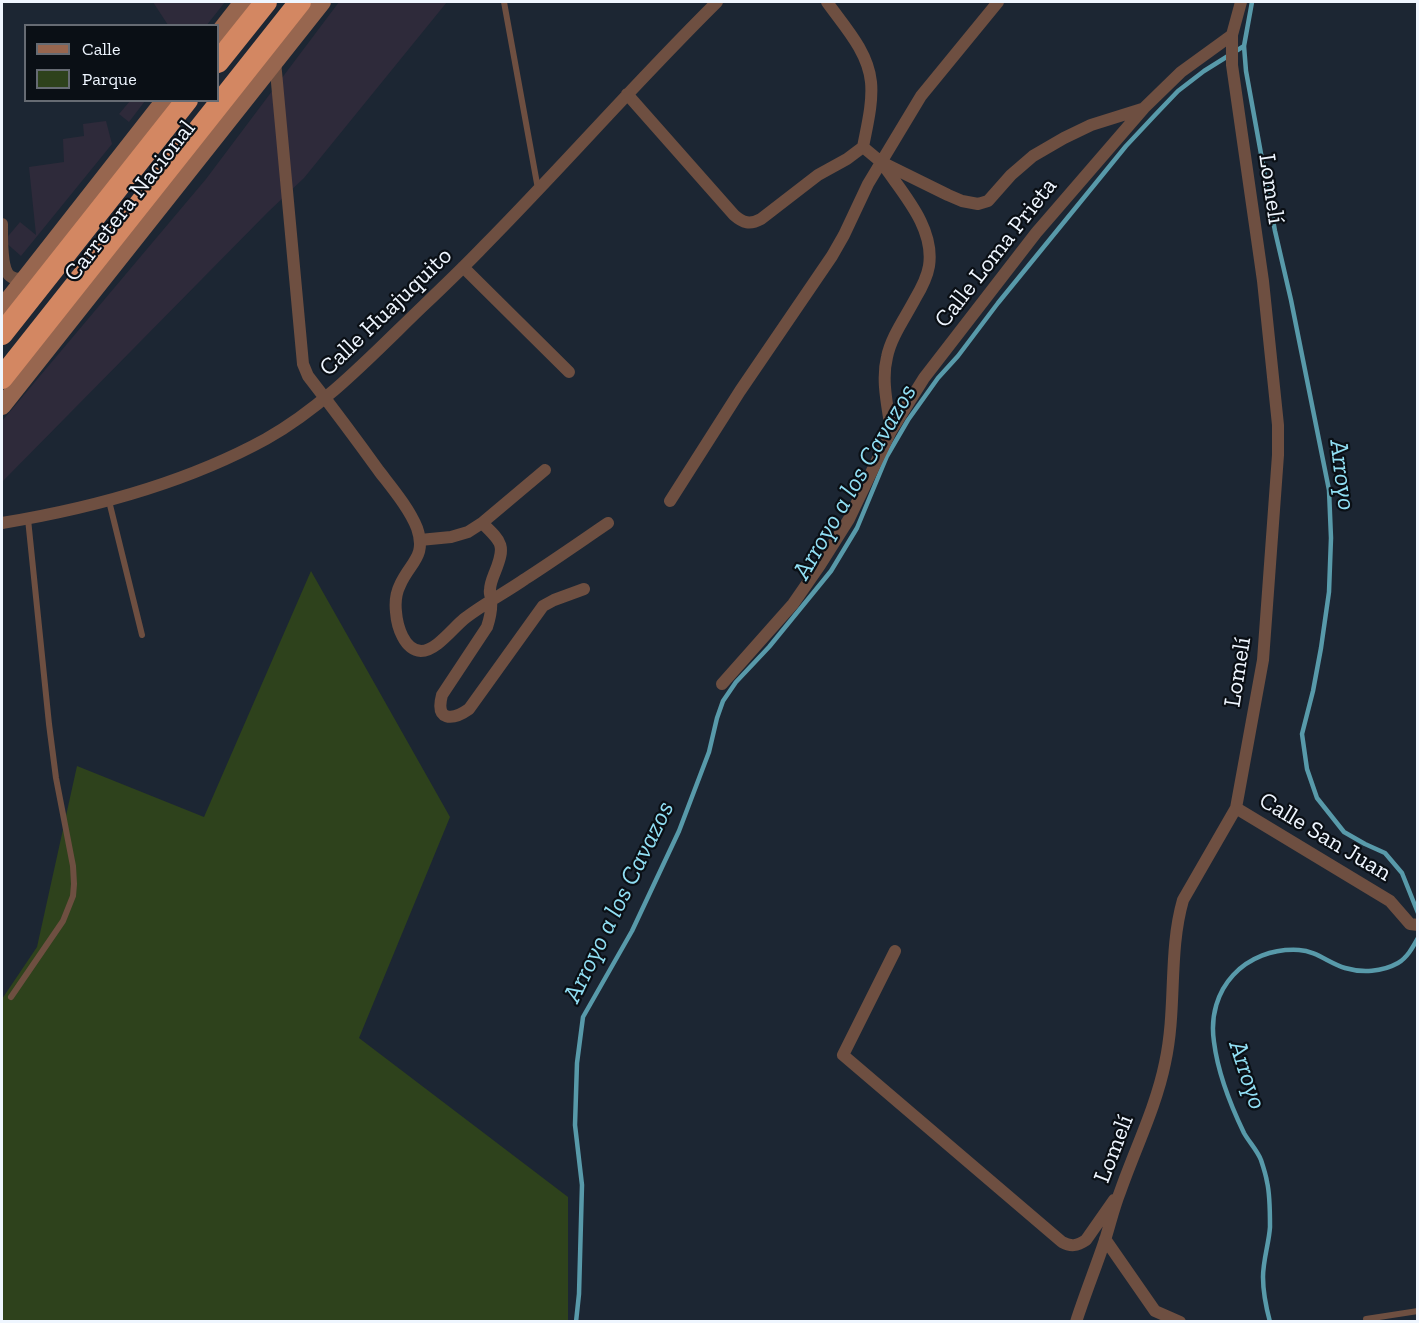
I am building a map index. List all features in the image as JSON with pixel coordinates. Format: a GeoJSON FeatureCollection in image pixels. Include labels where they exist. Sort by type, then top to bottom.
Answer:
{"type":"FeatureCollection","features":[{"type":"Feature","properties":{"kind":"highway"},"geometry":{"type":"LineString","coordinates":[[219,61],[266,2]]}},
{"type":"Feature","properties":{"kind":"highway","name":"Carretera Nacional"},"geometry":{"type":"LineString","coordinates":[[2,378],[300,2]]}},
{"type":"Feature","properties":{"kind":"highway","name":"Carretera Nacional"},"geometry":{"type":"LineString","coordinates":[[2,334],[185,102]]}},
{"type":"Feature","properties":{"kind":"main road"},"geometry":{"type":"LineString","coordinates":[[219,33],[243,2]]}},
{"type":"Feature","properties":{"kind":"main road","name":"Carretera Nacional"},"geometry":{"type":"LineString","coordinates":[[2,406],[322,2]]}},
{"type":"Feature","properties":{"kind":"main road","name":"Carretera Nacional"},"geometry":{"type":"LineString","coordinates":[[2,308],[163,102]]}},
{"type":"Feature","properties":{"kind":"street","name":"Calle Huajuquito"},"geometry":{"type":"LineString","coordinates":[[2,523],[82,508],[130,495],[222,460],[265,439],[297,419],[369,359],[463,267],[717,2]]}},
{"type":"Feature","properties":{"kind":"street"},"geometry":{"type":"LineString","coordinates":[[627,94],[734,215],[744,222],[755,222],[818,175],[863,147],[871,99],[870,72],[861,51],[827,2]]}},
{"type":"Feature","properties":{"kind":"street"},"geometry":{"type":"LineString","coordinates":[[670,501],[740,391],[832,256],[868,184],[921,96],[998,2]]}},
{"type":"Feature","properties":{"kind":"street","name":"Lomelí"},"geometry":{"type":"LineString","coordinates":[[1076,1322],[1119,1194],[1146,1124],[1165,1063],[1171,1024],[1179,916],[1183,900],[1236,808],[1263,660],[1278,456],[1278,425],[1263,280],[1232,65],[1232,35],[1241,2]]}},
{"type":"Feature","properties":{"kind":"street","name":"Calle Loma Prieta"},"geometry":{"type":"LineString","coordinates":[[722,684],[793,604],[849,519],[891,431],[924,378],[1036,234],[1144,108],[1181,72],[1232,35]]}},
{"type":"Feature","properties":{"kind":"street"},"geometry":{"type":"LineString","coordinates":[[275,61],[303,364],[308,376],[401,500],[416,527],[420,540],[420,551],[396,596],[398,627],[405,640],[420,651],[436,646],[474,612],[608,523]]}},
{"type":"Feature","properties":{"kind":"street"},"geometry":{"type":"LineString","coordinates":[[863,147],[881,162],[948,195],[978,204],[988,201],[1011,175],[1034,156],[1064,138],[1091,125],[1144,108]]}},
{"type":"Feature","properties":{"kind":"street","name":"Calle Loma Prieta"},"geometry":{"type":"LineString","coordinates":[[881,162],[920,218],[930,251],[924,283],[892,340],[886,358],[885,378],[891,431]]}},
{"type":"Feature","properties":{"kind":"street"},"geometry":{"type":"LineString","coordinates":[[2,224],[4,265],[8,275],[16,279],[24,279]]}},
{"type":"Feature","properties":{"kind":"street"},"geometry":{"type":"LineString","coordinates":[[463,267],[569,372]]}},
{"type":"Feature","properties":{"kind":"street"},"geometry":{"type":"LineString","coordinates":[[420,540],[451,537],[468,532],[545,470]]}},
{"type":"Feature","properties":{"kind":"street"},"geometry":{"type":"LineString","coordinates":[[482,523],[498,538],[501,547],[501,558],[492,578],[490,590],[490,619],[442,695],[440,703],[444,715],[454,717],[469,709],[543,606],[584,589]]}},
{"type":"Feature","properties":{"kind":"street","name":"Calle San Juan"},"geometry":{"type":"LineString","coordinates":[[1236,808],[1390,901],[1407,921],[1416,925]]}},
{"type":"Feature","properties":{"kind":"street"},"geometry":{"type":"LineString","coordinates":[[895,951],[843,1055],[1062,1242],[1074,1246],[1086,1240],[1119,1194]]}},
{"type":"Feature","properties":{"kind":"street"},"geometry":{"type":"LineString","coordinates":[[1105,1239],[1153,1316],[1180,1322]]}},
{"type":"Feature","properties":{"kind":"lane"},"geometry":{"type":"LineString","coordinates":[[504,2],[538,189]]}},
{"type":"Feature","properties":{"kind":"lane"},"geometry":{"type":"LineString","coordinates":[[109,501],[141,635]]}},
{"type":"Feature","properties":{"kind":"lane"},"geometry":{"type":"LineString","coordinates":[[11,997],[63,921],[73,896],[74,884],[49,724],[28,519]]}},
{"type":"Feature","properties":{"kind":"lane"},"geometry":{"type":"LineString","coordinates":[[1366,1319],[1418,1311]]}},
{"type":"Feature","properties":{"kind":"shaded area"},"geometry":{"type":"Polygon","coordinates":[[[153,2],[225,2],[208,24],[167,24],[153,2]]]}},
{"type":"Feature","properties":{"kind":"shaded area"},"geometry":{"type":"Polygon","coordinates":[[[339,2],[447,2],[304,178],[2,482],[2,421],[206,179],[339,2]]]}},
{"type":"Feature","properties":{"kind":"shaded area"},"geometry":{"type":"Polygon","coordinates":[[[129,102],[144,102],[129,122],[119,114],[129,102]]]}},
{"type":"Feature","properties":{"kind":"shaded area"},"geometry":{"type":"Polygon","coordinates":[[[106,121],[112,144],[21,256],[4,241],[20,222],[36,235],[29,167],[64,162],[63,139],[84,136],[83,124],[106,121]]]}},
{"type":"Feature","properties":{"kind":"green space"},"geometry":{"type":"Polygon","coordinates":[[[311,571],[450,817],[359,1038],[568,1197],[568,1321],[2,1322],[2,999],[37,947],[77,766],[204,817],[311,571]]]}},
{"type":"Feature","properties":{"kind":"waterway","name":"Arroyo"},"geometry":{"type":"LineString","coordinates":[[1252,2],[1244,46],[1246,71],[1275,231],[1329,490],[1331,538],[1329,592],[1313,691],[1302,734],[1307,769],[1317,798],[1344,832],[1385,853],[1402,873],[1418,913]]}},
{"type":"Feature","properties":{"kind":"waterway","name":"Arroyo a los Cavazos"},"geometry":{"type":"LineString","coordinates":[[576,1322],[582,1185],[575,1125],[577,1063],[583,1017],[632,931],[679,831],[709,752],[723,701],[736,682],[769,647],[831,571],[857,528],[887,456],[908,420],[938,378],[1126,146],[1178,91],[1204,71],[1244,46]]}},
{"type":"Feature","properties":{"kind":"waterway","name":"Arroyo"},"geometry":{"type":"LineString","coordinates":[[1270,1322],[1263,1277],[1270,1227],[1268,1187],[1261,1160],[1244,1133],[1229,1100],[1222,1077],[1214,1042],[1213,1023],[1216,1005],[1233,975],[1246,964],[1262,956],[1280,951],[1299,950],[1345,968],[1372,971],[1401,961],[1410,952],[1418,938]]}}]}
